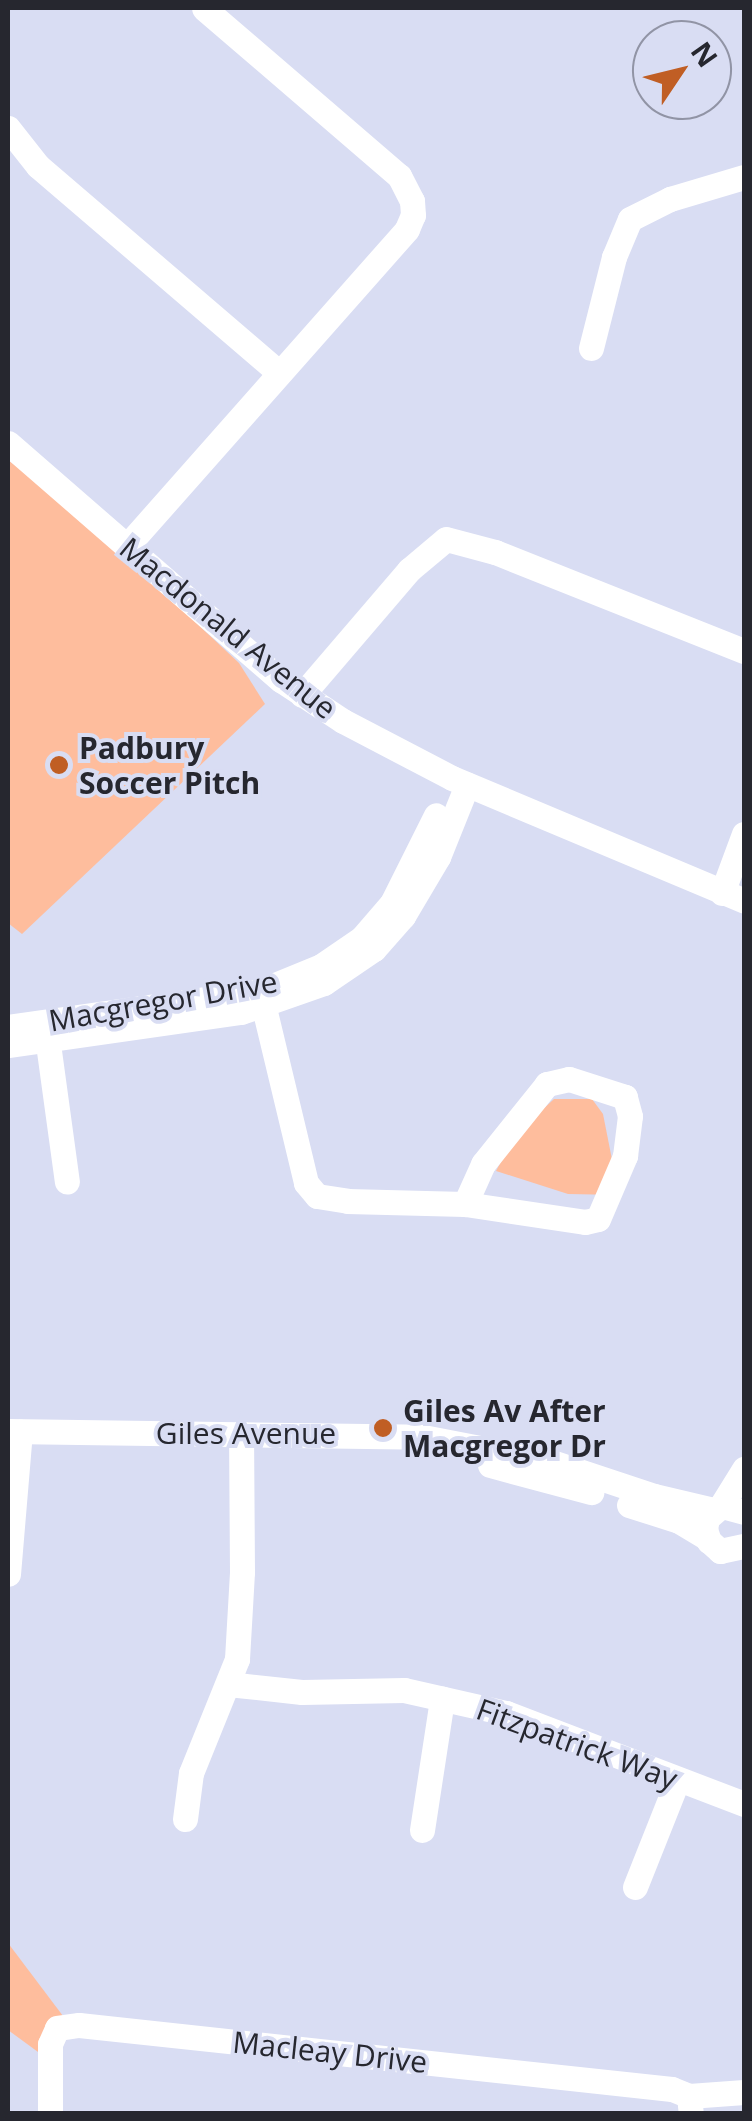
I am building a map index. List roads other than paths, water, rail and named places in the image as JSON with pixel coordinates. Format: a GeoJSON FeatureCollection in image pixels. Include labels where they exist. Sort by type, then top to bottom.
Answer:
{"type":"FeatureCollection","features":[{"type":"Feature","properties":{"kind":"street"},"geometry":{"type":"LineString","coordinates":[[126,547],[406,229],[413,215],[412,201],[399,176],[204,8]]}},
{"type":"Feature","properties":{"kind":"street"},"geometry":{"type":"LineString","coordinates":[[8,128],[38,166],[278,372]]}},
{"type":"Feature","properties":{"kind":"street"},"geometry":{"type":"LineString","coordinates":[[591,348],[614,257],[630,219],[670,199],[744,177]]}},
{"type":"Feature","properties":{"kind":"street","name":"Macdonald Avenue"},"geometry":{"type":"LineString","coordinates":[[8,443],[302,695],[460,782],[733,897]]}},
{"type":"Feature","properties":{"kind":"street"},"geometry":{"type":"LineString","coordinates":[[302,695],[409,570],[446,539],[495,552],[744,651]]}},
{"type":"Feature","properties":{"kind":"street","name":"Macgregor Drive"},"geometry":{"type":"LineString","coordinates":[[8,1045],[46,1031],[262,999],[321,966],[376,924],[412,870],[460,782]]}},
{"type":"Feature","properties":{"kind":"street"},"geometry":{"type":"LineString","coordinates":[[733,897],[744,834]]}},
{"type":"Feature","properties":{"kind":"street"},"geometry":{"type":"LineString","coordinates":[[262,999],[306,1183],[317,1196],[347,1201],[465,1204],[585,1222],[598,1219],[625,1156],[630,1116],[625,1096],[569,1078],[547,1084],[483,1164],[465,1204]]}},
{"type":"Feature","properties":{"kind":"street","name":"Macgregor Drive"},"geometry":{"type":"LineString","coordinates":[[8,1027],[46,1031]]}},
{"type":"Feature","properties":{"kind":"street"},"geometry":{"type":"LineString","coordinates":[[46,1031],[67,1182]]}},
{"type":"Feature","properties":{"kind":"street","name":"Giles Avenue"},"geometry":{"type":"LineString","coordinates":[[241,1442],[374,1435],[460,1443],[552,1462],[654,1496],[727,1509]]}},
{"type":"Feature","properties":{"kind":"street"},"geometry":{"type":"LineString","coordinates":[[8,1574],[13,1440]]}},
{"type":"Feature","properties":{"kind":"street","name":"Giles Avenue"},"geometry":{"type":"LineString","coordinates":[[13,1440],[241,1442],[360,1449],[487,1465],[680,1521],[720,1551],[744,1548]]}},
{"type":"Feature","properties":{"kind":"street"},"geometry":{"type":"LineString","coordinates":[[185,1819],[190,1773],[228,1684],[240,1622],[241,1442]]}},
{"type":"Feature","properties":{"kind":"street"},"geometry":{"type":"LineString","coordinates":[[707,1538],[706,1524],[727,1509],[744,1469]]}},
{"type":"Feature","properties":{"kind":"street","name":"Fitzpatrick Way"},"geometry":{"type":"LineString","coordinates":[[228,1684],[302,1692],[404,1690],[506,1713],[744,1804]]}},
{"type":"Feature","properties":{"kind":"street"},"geometry":{"type":"LineString","coordinates":[[422,1830],[442,1699]]}},
{"type":"Feature","properties":{"kind":"street"},"geometry":{"type":"LineString","coordinates":[[635,1887],[678,1779]]}},
{"type":"Feature","properties":{"kind":"street","name":"Macleay Drive"},"geometry":{"type":"LineString","coordinates":[[50,2114],[50,2044],[57,2028],[80,2025],[672,2089],[690,2104],[744,2092]]}},
{"type":"Feature","properties":{"kind":"place","name":"Padbury Soccer Pitch"},"geometry":{"type":"Point","coordinates":[59,765]}},
{"type":"Feature","properties":{"kind":"place","name":"Giles Av After Macgregor Dr"},"geometry":{"type":"Point","coordinates":[383,1428]}}]}
